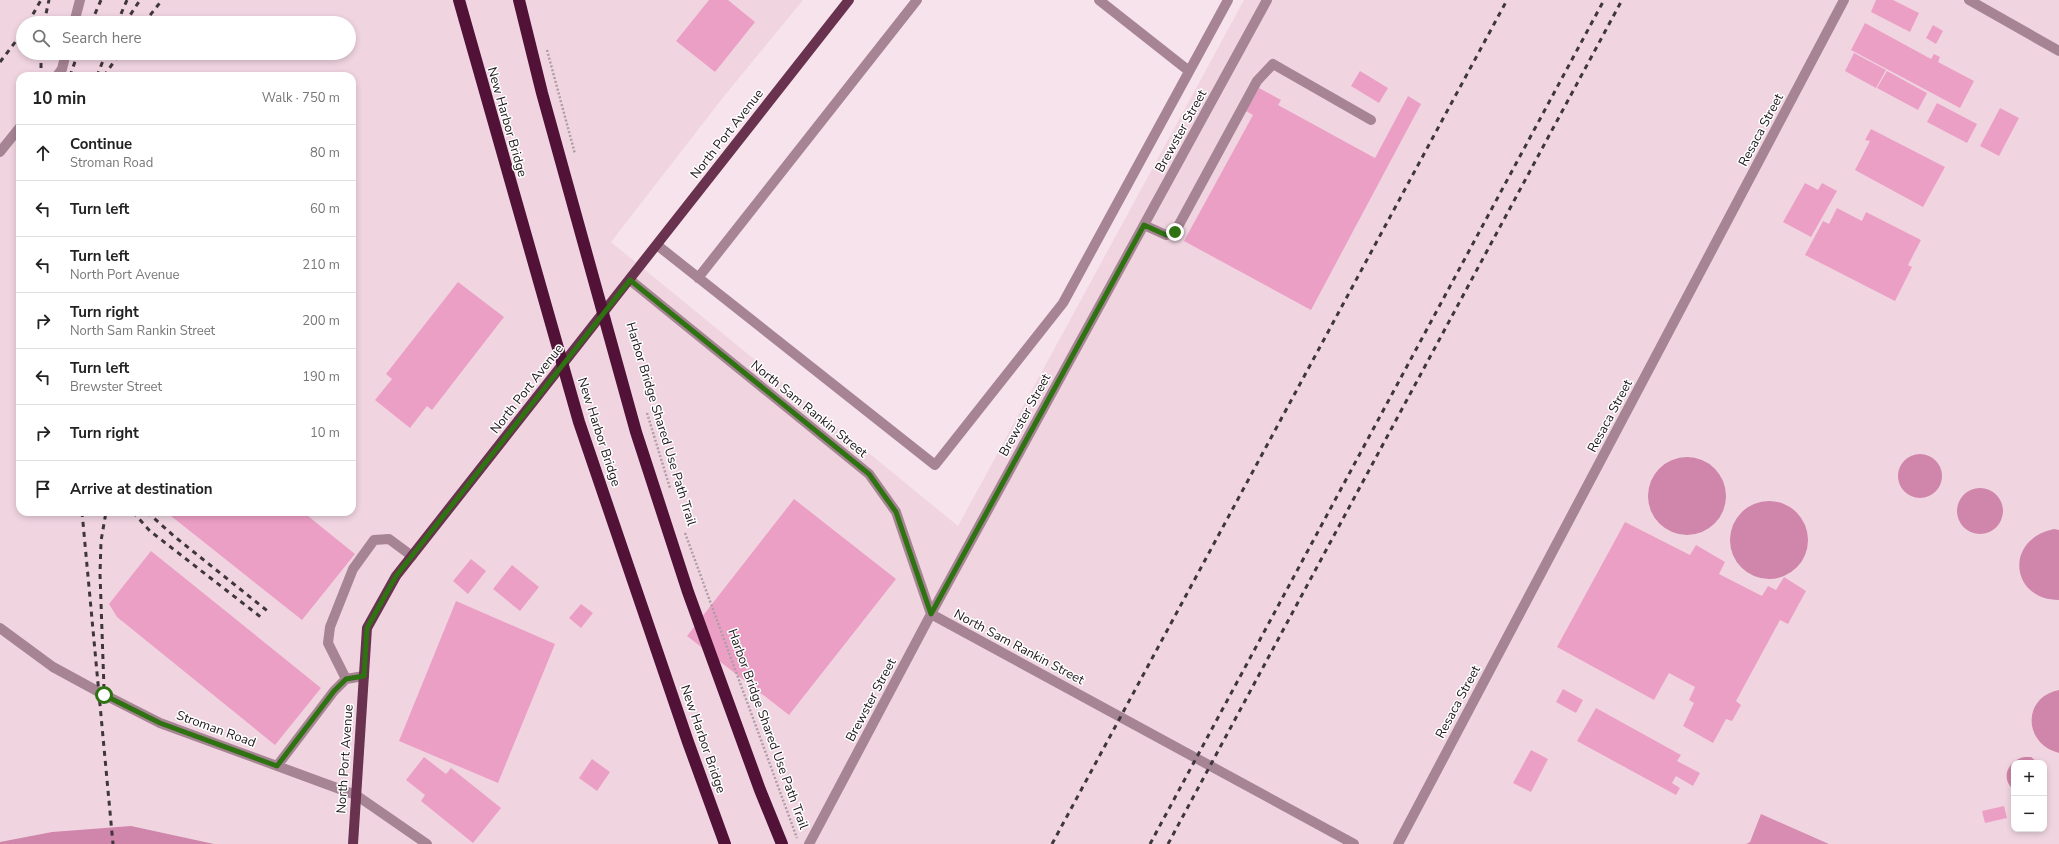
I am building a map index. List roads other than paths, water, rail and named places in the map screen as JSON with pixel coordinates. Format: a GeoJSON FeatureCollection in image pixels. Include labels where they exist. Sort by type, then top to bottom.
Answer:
{"type":"FeatureCollection","features":[{"type":"Feature","properties":{"kind":"highway","name":"New Harbor Bridge"},"geometry":{"type":"LineString","coordinates":[[459,0],[579,422],[688,742],[725,844]]}},
{"type":"Feature","properties":{"kind":"highway"},"geometry":{"type":"LineString","coordinates":[[519,0],[542,93],[636,432],[688,592],[760,790],[782,844]]}},
{"type":"Feature","properties":{"kind":"main road","name":"North Port Avenue"},"geometry":{"type":"LineString","coordinates":[[353,844],[367,628],[396,576],[849,0]]}},
{"type":"Feature","properties":{"kind":"street"},"geometry":{"type":"LineString","coordinates":[[76,16],[80,0]]}},
{"type":"Feature","properties":{"kind":"street"},"geometry":{"type":"LineString","coordinates":[[698,278],[917,0]]}},
{"type":"Feature","properties":{"kind":"street"},"geometry":{"type":"LineString","coordinates":[[1099,0],[1189,71]]}},
{"type":"Feature","properties":{"kind":"street"},"geometry":{"type":"LineString","coordinates":[[657,245],[935,465],[1063,303],[1228,0]]}},
{"type":"Feature","properties":{"kind":"street","name":"Brewster Street"},"geometry":{"type":"LineString","coordinates":[[808,844],[931,614],[1267,0]]}},
{"type":"Feature","properties":{"kind":"street","name":"Resaca Street"},"geometry":{"type":"LineString","coordinates":[[1398,844],[1844,0]]}},
{"type":"Feature","properties":{"kind":"street"},"geometry":{"type":"LineString","coordinates":[[1969,0],[2059,50]]}},
{"type":"Feature","properties":{"kind":"street"},"geometry":{"type":"LineString","coordinates":[[60,72],[64,60]]}},
{"type":"Feature","properties":{"kind":"street"},"geometry":{"type":"LineString","coordinates":[[1144,225],[1166,235],[1175,232],[1257,81],[1273,64],[1371,120]]}},
{"type":"Feature","properties":{"kind":"street"},"geometry":{"type":"LineString","coordinates":[[0,152],[16,133]]}},
{"type":"Feature","properties":{"kind":"street","name":"North Sam Rankin Street"},"geometry":{"type":"LineString","coordinates":[[630,280],[869,474],[896,512],[931,614],[1354,844]]}},
{"type":"Feature","properties":{"kind":"street"},"geometry":{"type":"LineString","coordinates":[[346,679],[328,643],[330,627],[353,569],[374,540],[389,539],[412,556]]}},
{"type":"Feature","properties":{"kind":"street","name":"Stroman Road"},"geometry":{"type":"LineString","coordinates":[[0,628],[53,667],[160,723],[356,795],[427,844]]}},
{"type":"Feature","properties":{"kind":"street"},"geometry":{"type":"LineString","coordinates":[[277,766],[334,691],[346,679],[364,676]]}},
{"type":"Feature","properties":{"kind":"railway"},"geometry":{"type":"LineString","coordinates":[[32,16],[41,0]]}},
{"type":"Feature","properties":{"kind":"railway"},"geometry":{"type":"LineString","coordinates":[[46,16],[49,0]]}},
{"type":"Feature","properties":{"kind":"railway"},"geometry":{"type":"LineString","coordinates":[[94,16],[101,0]]}},
{"type":"Feature","properties":{"kind":"railway"},"geometry":{"type":"LineString","coordinates":[[120,16],[127,0]]}},
{"type":"Feature","properties":{"kind":"railway"},"geometry":{"type":"LineString","coordinates":[[130,16],[140,0]]}},
{"type":"Feature","properties":{"kind":"railway"},"geometry":{"type":"LineString","coordinates":[[149,16],[162,0]]}},
{"type":"Feature","properties":{"kind":"railway"},"geometry":{"type":"LineString","coordinates":[[1052,844],[1507,0]]}},
{"type":"Feature","properties":{"kind":"railway"},"geometry":{"type":"LineString","coordinates":[[1150,844],[1604,0]]}},
{"type":"Feature","properties":{"kind":"railway"},"geometry":{"type":"LineString","coordinates":[[1168,844],[1622,0]]}},
{"type":"Feature","properties":{"kind":"railway"},"geometry":{"type":"LineString","coordinates":[[0,62],[16,41]]}},
{"type":"Feature","properties":{"kind":"railway"},"geometry":{"type":"LineString","coordinates":[[41,60],[41,72]]}},
{"type":"Feature","properties":{"kind":"railway"},"geometry":{"type":"LineString","coordinates":[[71,72],[76,60]]}},
{"type":"Feature","properties":{"kind":"railway"},"geometry":{"type":"LineString","coordinates":[[99,72],[103,60]]}},
{"type":"Feature","properties":{"kind":"railway"},"geometry":{"type":"LineString","coordinates":[[107,72],[115,60]]}},
{"type":"Feature","properties":{"kind":"railway"},"geometry":{"type":"LineString","coordinates":[[82,516],[113,844]]}},
{"type":"Feature","properties":{"kind":"railway"},"geometry":{"type":"LineString","coordinates":[[104,689],[100,574],[101,541],[105,516]]}},
{"type":"Feature","properties":{"kind":"railway"},"geometry":{"type":"LineString","coordinates":[[137,516],[150,531],[262,618]]}},
{"type":"Feature","properties":{"kind":"railway"},"geometry":{"type":"LineString","coordinates":[[151,516],[175,537],[270,613]]}}]}
